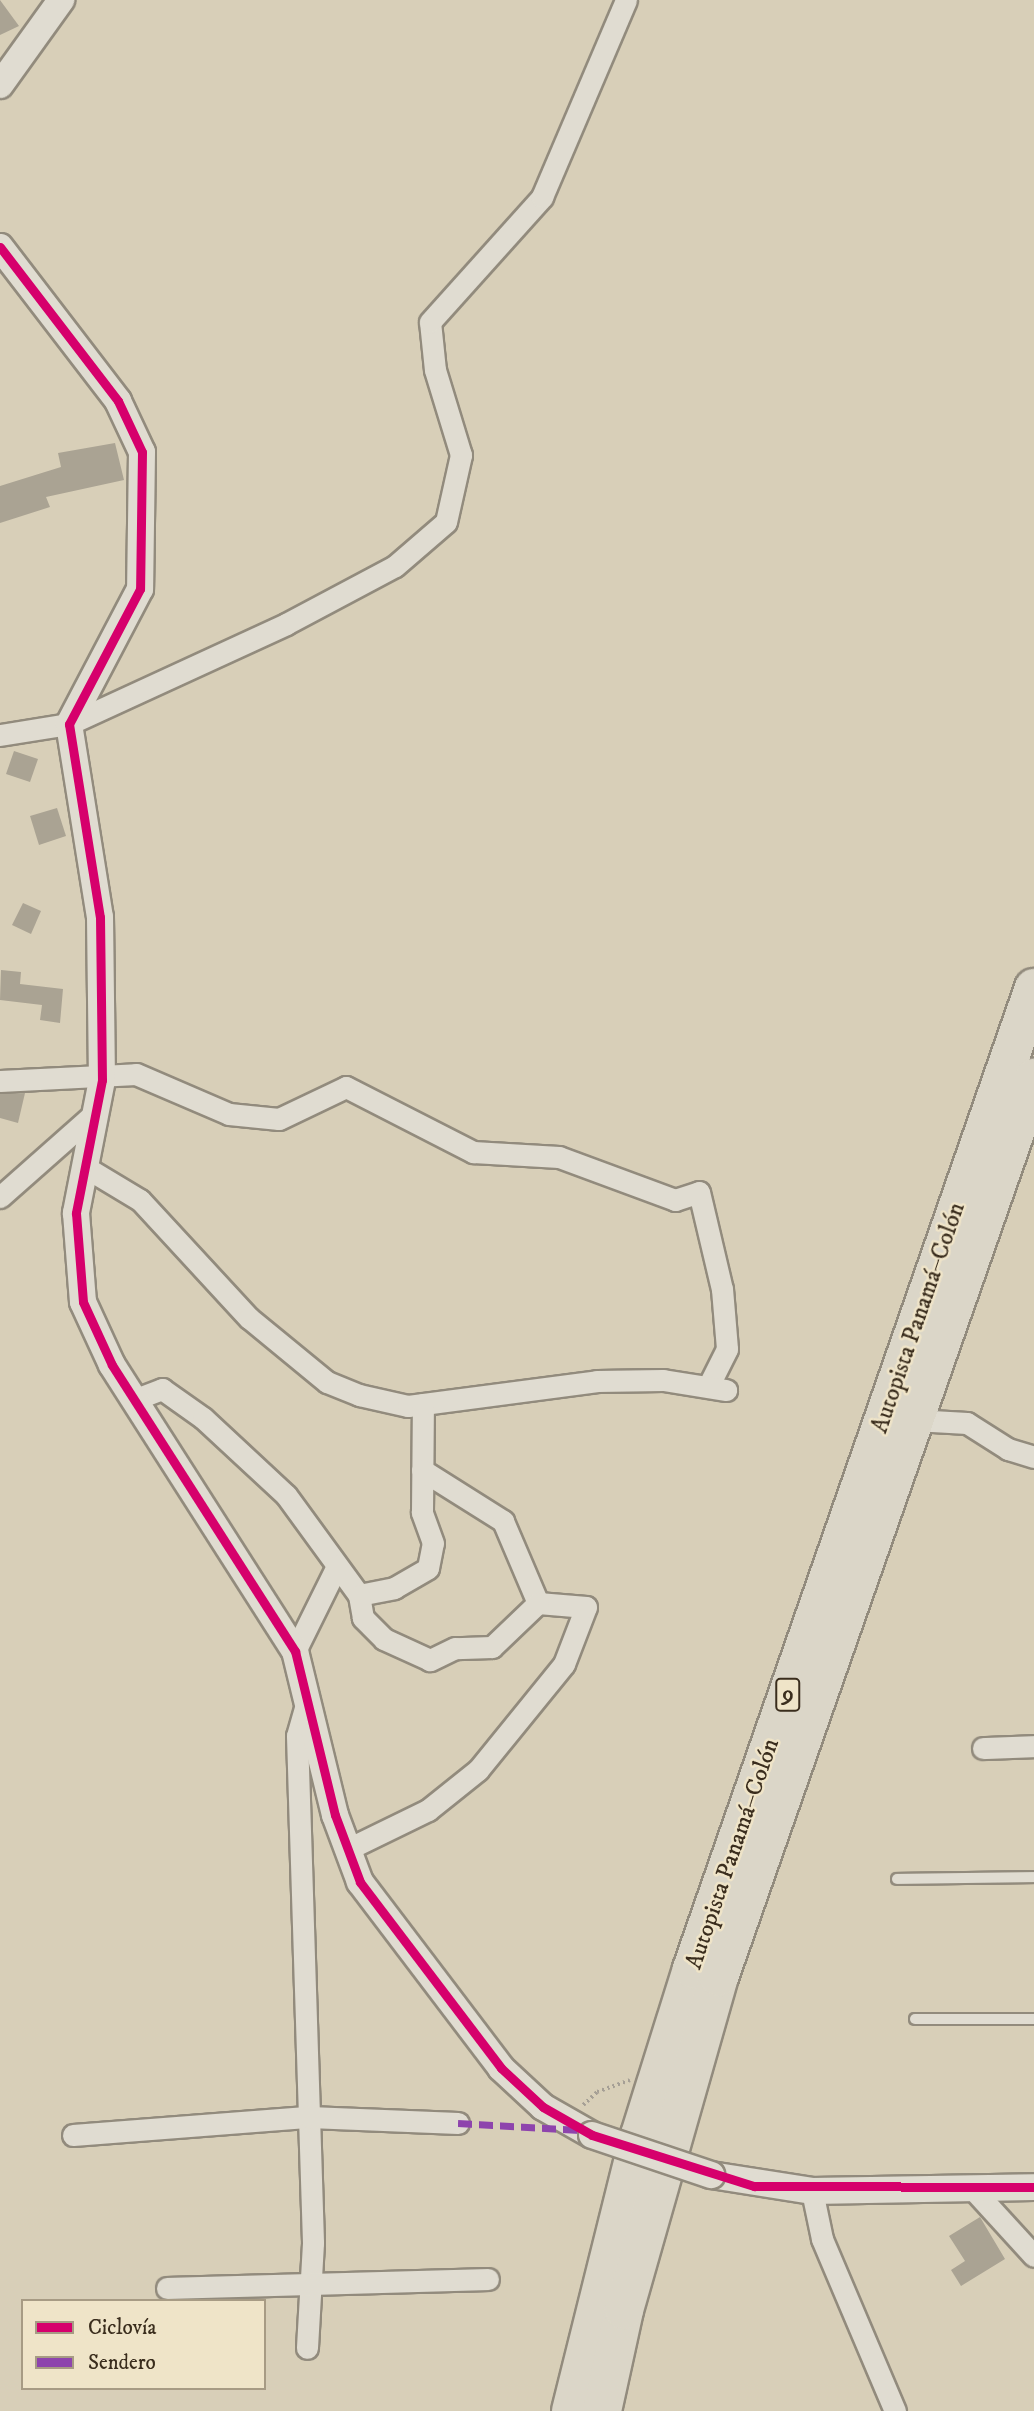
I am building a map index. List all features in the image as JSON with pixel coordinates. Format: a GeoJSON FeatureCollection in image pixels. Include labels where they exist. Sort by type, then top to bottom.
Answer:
{"type":"FeatureCollection","features":[{"type":"Feature","properties":{"kind":"highway","name":"Autopista Panamá–Colón"},"geometry":{"type":"LineString","coordinates":[[571,2411],[655,2088],[1034,988]]}},
{"type":"Feature","properties":{"kind":"highway","name":"Autopista Panamá–Colón"},"geometry":{"type":"LineString","coordinates":[[602,2411],[624,2311],[719,1977],[1034,1078]]}},
{"type":"Feature","properties":{"kind":"street"},"geometry":{"type":"LineString","coordinates":[[0,85],[61,0]]}},
{"type":"Feature","properties":{"kind":"street"},"geometry":{"type":"LineString","coordinates":[[0,735],[69,724],[395,566],[446,522],[461,455],[435,370],[430,322],[542,197],[626,0]]}},
{"type":"Feature","properties":{"kind":"street"},"geometry":{"type":"LineString","coordinates":[[0,247],[118,401],[142,452],[140,589],[69,724],[100,917],[102,1080],[76,1213],[83,1302],[112,1365],[295,1651],[309,1692],[348,1849],[367,1893],[500,2068],[567,2121],[592,2136],[711,2175],[812,2191],[1034,2187]]}},
{"type":"Feature","properties":{"kind":"street"},"geometry":{"type":"LineString","coordinates":[[0,1081],[102,1080],[136,1074],[229,1114],[279,1119],[346,1087],[473,1152],[559,1157],[675,1200],[699,1192],[722,1289],[727,1349],[717,1389],[663,1380],[597,1381],[408,1406],[327,1382],[208,1279],[139,1200],[85,1167]]}},
{"type":"Feature","properties":{"kind":"street"},"geometry":{"type":"LineString","coordinates":[[0,1197],[95,1113]]}},
{"type":"Feature","properties":{"kind":"street"},"geometry":{"type":"LineString","coordinates":[[136,1399],[162,1389],[203,1418],[286,1495],[359,1595],[363,1618],[384,1639],[430,1660],[455,1648],[492,1647],[538,1603],[586,1607],[564,1664],[528,1715],[478,1770],[428,1810],[348,1849]]}},
{"type":"Feature","properties":{"kind":"street"},"geometry":{"type":"LineString","coordinates":[[359,1595],[394,1588],[428,1568],[433,1543],[422,1512],[423,1405]]}},
{"type":"Feature","properties":{"kind":"street"},"geometry":{"type":"LineString","coordinates":[[914,1420],[967,1423],[1008,1450],[1034,1457]]}},
{"type":"Feature","properties":{"kind":"street"},"geometry":{"type":"LineString","coordinates":[[422,1470],[503,1521],[538,1603]]}},
{"type":"Feature","properties":{"kind":"street"},"geometry":{"type":"LineString","coordinates":[[295,1651],[337,1566]]}},
{"type":"Feature","properties":{"kind":"street"},"geometry":{"type":"LineString","coordinates":[[307,2348],[310,2288],[309,2117],[297,1736],[309,1692]]}},
{"type":"Feature","properties":{"kind":"street"},"geometry":{"type":"LineString","coordinates":[[983,1748],[1034,1746]]}},
{"type":"Feature","properties":{"kind":"street"},"geometry":{"type":"LineString","coordinates":[[73,2135],[309,2117],[458,2123]]}},
{"type":"Feature","properties":{"kind":"street"},"geometry":{"type":"LineString","coordinates":[[971,2187],[1034,2256]]}},
{"type":"Feature","properties":{"kind":"street"},"geometry":{"type":"LineString","coordinates":[[812,2191],[822,2239],[895,2411]]}},
{"type":"Feature","properties":{"kind":"street"},"geometry":{"type":"LineString","coordinates":[[167,2288],[310,2288],[488,2279]]}},
{"type":"Feature","properties":{"kind":"lane"},"geometry":{"type":"LineString","coordinates":[[897,1879],[1034,1877]]}},
{"type":"Feature","properties":{"kind":"lane"},"geometry":{"type":"LineString","coordinates":[[915,2019],[1034,2020]]}},
{"type":"Feature","properties":{"kind":"path"},"geometry":{"type":"LineString","coordinates":[[567,2121],[597,2092],[622,2078],[655,2088]]}},
{"type":"Feature","properties":{"kind":"building"},"geometry":{"type":"Polygon","coordinates":[[[0,0],[19,26],[0,35],[0,0]]]}},
{"type":"Feature","properties":{"kind":"building"},"geometry":{"type":"Polygon","coordinates":[[[115,443],[124,480],[46,497],[50,507],[0,523],[0,486],[61,467],[58,453],[115,443]]]}},
{"type":"Feature","properties":{"kind":"building"},"geometry":{"type":"Polygon","coordinates":[[[14,751],[38,759],[30,782],[6,774],[14,751]]]}},
{"type":"Feature","properties":{"kind":"building"},"geometry":{"type":"Polygon","coordinates":[[[57,808],[66,836],[39,845],[30,816],[57,808]]]}},
{"type":"Feature","properties":{"kind":"building"},"geometry":{"type":"Polygon","coordinates":[[[23,903],[41,911],[31,934],[12,925],[23,903]]]}},
{"type":"Feature","properties":{"kind":"building"},"geometry":{"type":"Polygon","coordinates":[[[1,970],[21,972],[20,984],[63,989],[60,1023],[40,1020],[42,1005],[0,1000],[1,970]]]}},
{"type":"Feature","properties":{"kind":"building"},"geometry":{"type":"Polygon","coordinates":[[[25,1093],[18,1123],[0,1118],[0,1094],[25,1093]]]}},
{"type":"Feature","properties":{"kind":"building"},"geometry":{"type":"Polygon","coordinates":[[[980,2217],[1005,2259],[961,2286],[951,2270],[965,2261],[949,2236],[980,2217]]]}},
{"type":"Feature","properties":{"kind":"marked path"},"geometry":{"type":"LineString","coordinates":[[458,2123],[580,2130]]}},
{"type":"Feature","properties":{"kind":"cycle path"},"geometry":{"type":"LineString","coordinates":[[0,247],[118,401],[142,452],[140,589],[69,724],[100,917],[102,1080],[76,1213],[83,1302],[112,1365],[295,1651],[335,1815],[360,1882],[501,2068],[543,2107],[592,2135],[754,2186],[1034,2187]]}}]}
